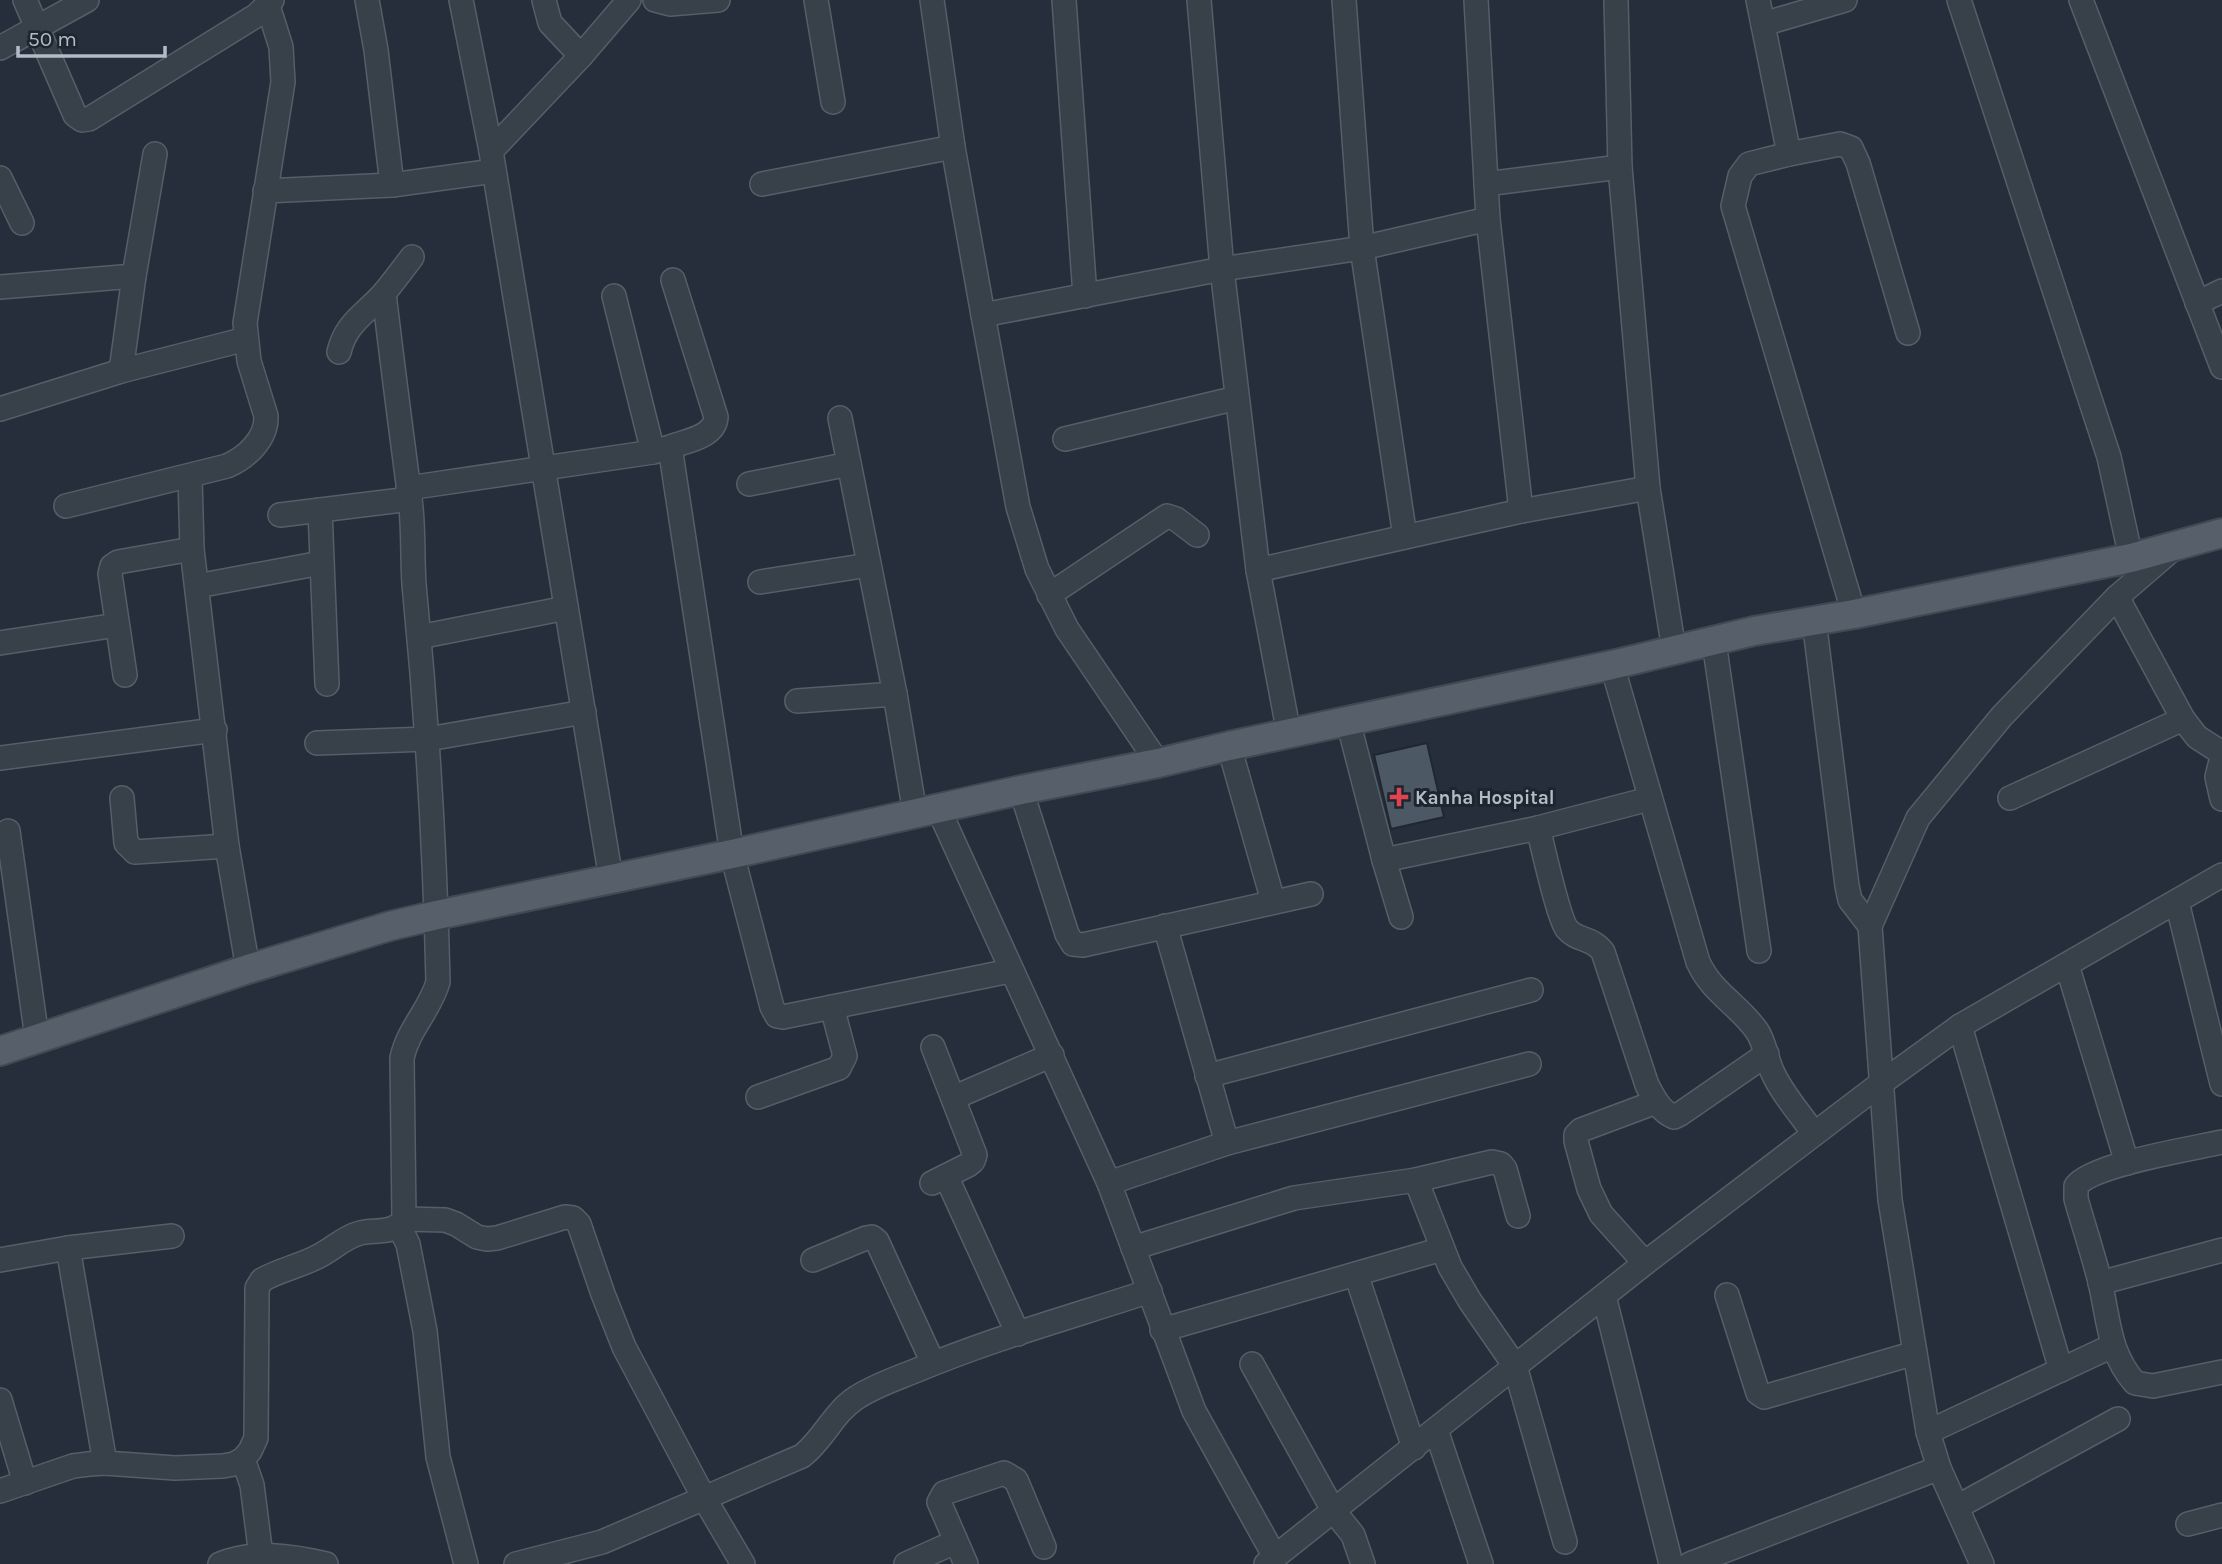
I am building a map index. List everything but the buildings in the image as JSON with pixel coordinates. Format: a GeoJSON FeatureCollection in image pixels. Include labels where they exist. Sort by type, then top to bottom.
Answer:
{"type":"FeatureCollection","features":[{"type":"Feature","properties":{"kind":"main road"},"geometry":{"type":"LineString","coordinates":[[0,1051],[248,969],[390,926],[437,915],[732,855],[1021,790],[1158,764],[1229,746],[1612,666],[1754,631],[1854,614],[2220,539]]}},
{"type":"Feature","properties":{"kind":"street"},"geometry":{"type":"LineString","coordinates":[[25,0],[75,115],[82,120],[89,119],[270,3],[284,65],[245,323],[248,361],[267,416],[263,435],[237,461],[190,477],[65,506]]}},
{"type":"Feature","properties":{"kind":"street"},"geometry":{"type":"LineString","coordinates":[[0,48],[87,0]]}},
{"type":"Feature","properties":{"kind":"street"},"geometry":{"type":"LineString","coordinates":[[368,0],[392,185]]}},
{"type":"Feature","properties":{"kind":"street"},"geometry":{"type":"LineString","coordinates":[[461,0],[493,161],[611,879]]}},
{"type":"Feature","properties":{"kind":"street"},"geometry":{"type":"LineString","coordinates":[[544,0],[550,23],[581,57]]}},
{"type":"Feature","properties":{"kind":"street"},"geometry":{"type":"LineString","coordinates":[[265,191],[392,185],[493,161],[629,0]]}},
{"type":"Feature","properties":{"kind":"street"},"geometry":{"type":"LineString","coordinates":[[655,0],[670,4],[718,0]]}},
{"type":"Feature","properties":{"kind":"street"},"geometry":{"type":"LineString","coordinates":[[816,0],[833,102]]}},
{"type":"Feature","properties":{"kind":"street"},"geometry":{"type":"LineString","coordinates":[[932,0],[953,147],[1018,507],[1037,569],[1067,629],[1158,764]]}},
{"type":"Feature","properties":{"kind":"street"},"geometry":{"type":"LineString","coordinates":[[1063,0],[1085,296]]}},
{"type":"Feature","properties":{"kind":"street"},"geometry":{"type":"LineString","coordinates":[[1199,0],[1222,269],[1258,570],[1289,734]]}},
{"type":"Feature","properties":{"kind":"street"},"geometry":{"type":"LineString","coordinates":[[1344,0],[1362,248],[1405,537]]}},
{"type":"Feature","properties":{"kind":"street"},"geometry":{"type":"LineString","coordinates":[[1476,0],[1488,219],[1521,511]]}},
{"type":"Feature","properties":{"kind":"street"},"geometry":{"type":"LineString","coordinates":[[1616,0],[1620,167],[1648,488],[1674,650]]}},
{"type":"Feature","properties":{"kind":"street"},"geometry":{"type":"LineString","coordinates":[[1758,0],[1789,155]]}},
{"type":"Feature","properties":{"kind":"street"},"geometry":{"type":"LineString","coordinates":[[1763,24],[1845,0]]}},
{"type":"Feature","properties":{"kind":"street"},"geometry":{"type":"LineString","coordinates":[[1959,0],[2109,457],[2131,558]]}},
{"type":"Feature","properties":{"kind":"street"},"geometry":{"type":"LineString","coordinates":[[2081,0],[2222,367]]}},
{"type":"Feature","properties":{"kind":"street"},"geometry":{"type":"LineString","coordinates":[[1854,614],[1733,206],[1740,176],[1749,164],[1839,144],[1851,148],[1858,163],[1908,333]]}},
{"type":"Feature","properties":{"kind":"street"},"geometry":{"type":"LineString","coordinates":[[762,184],[953,147]]}},
{"type":"Feature","properties":{"kind":"street"},"geometry":{"type":"LineString","coordinates":[[121,371],[155,153]]}},
{"type":"Feature","properties":{"kind":"street"},"geometry":{"type":"LineString","coordinates":[[1486,184],[1620,167]]}},
{"type":"Feature","properties":{"kind":"street"},"geometry":{"type":"LineString","coordinates":[[0,178],[22,223]]}},
{"type":"Feature","properties":{"kind":"street"},"geometry":{"type":"LineString","coordinates":[[983,316],[1222,269],[1362,248],[1488,219]]}},
{"type":"Feature","properties":{"kind":"street"},"geometry":{"type":"LineString","coordinates":[[338,352],[348,327],[384,293],[412,257]]}},
{"type":"Feature","properties":{"kind":"street"},"geometry":{"type":"LineString","coordinates":[[0,287],[134,276]]}},
{"type":"Feature","properties":{"kind":"street"},"geometry":{"type":"LineString","coordinates":[[280,515],[662,450],[711,432],[716,425],[716,417],[673,280]]}},
{"type":"Feature","properties":{"kind":"street"},"geometry":{"type":"LineString","coordinates":[[2197,303],[2222,291]]}},
{"type":"Feature","properties":{"kind":"street"},"geometry":{"type":"LineString","coordinates":[[384,293],[409,494],[428,739],[437,915],[438,982],[434,996],[405,1043],[402,1058],[402,1223],[427,1345],[438,1457],[466,1564]]}},
{"type":"Feature","properties":{"kind":"street"},"geometry":{"type":"LineString","coordinates":[[614,296],[662,450],[732,855],[772,1007],[777,1016],[783,1017],[1010,971]]}},
{"type":"Feature","properties":{"kind":"street"},"geometry":{"type":"LineString","coordinates":[[0,409],[121,371],[246,340]]}},
{"type":"Feature","properties":{"kind":"street"},"geometry":{"type":"LineString","coordinates":[[1065,439],[1237,398]]}},
{"type":"Feature","properties":{"kind":"street"},"geometry":{"type":"LineString","coordinates":[[840,418],[895,694],[926,811],[1052,1055],[1109,1183],[1181,1382],[1271,1560],[1645,1263],[1960,1026],[2222,875]]}},
{"type":"Feature","properties":{"kind":"street"},"geometry":{"type":"LineString","coordinates":[[749,484],[849,464]]}},
{"type":"Feature","properties":{"kind":"street"},"geometry":{"type":"LineString","coordinates":[[190,477],[192,550],[227,846],[248,969]]}},
{"type":"Feature","properties":{"kind":"street"},"geometry":{"type":"LineString","coordinates":[[1258,570],[1521,511],[1648,488]]}},
{"type":"Feature","properties":{"kind":"street"},"geometry":{"type":"LineString","coordinates":[[320,510],[327,684]]}},
{"type":"Feature","properties":{"kind":"street"},"geometry":{"type":"LineString","coordinates":[[1049,595],[1167,516],[1176,519],[1196,536]]}},
{"type":"Feature","properties":{"kind":"street"},"geometry":{"type":"LineString","coordinates":[[1982,1564],[1939,1468],[1928,1432],[1890,1200],[1870,926],[1918,818],[2002,716],[2117,597],[2176,546]]}},
{"type":"Feature","properties":{"kind":"street"},"geometry":{"type":"LineString","coordinates":[[125,675],[110,574],[112,566],[118,562],[192,550]]}},
{"type":"Feature","properties":{"kind":"street"},"geometry":{"type":"LineString","coordinates":[[197,586],[321,563]]}},
{"type":"Feature","properties":{"kind":"street"},"geometry":{"type":"LineString","coordinates":[[760,582],[869,565]]}},
{"type":"Feature","properties":{"kind":"street"},"geometry":{"type":"LineString","coordinates":[[2117,597],[2183,719],[2197,737],[2222,755],[2217,777],[2222,799]]}},
{"type":"Feature","properties":{"kind":"street"},"geometry":{"type":"LineString","coordinates":[[419,637],[566,608]]}},
{"type":"Feature","properties":{"kind":"street"},"geometry":{"type":"LineString","coordinates":[[1814,620],[1847,886],[1850,900],[1870,926]]}},
{"type":"Feature","properties":{"kind":"street"},"geometry":{"type":"LineString","coordinates":[[0,643],[117,625]]}},
{"type":"Feature","properties":{"kind":"street"},"geometry":{"type":"LineString","coordinates":[[1714,642],[1759,951]]}},
{"type":"Feature","properties":{"kind":"street"},"geometry":{"type":"LineString","coordinates":[[1612,666],[1649,799],[1704,976],[1762,1038],[1779,1085],[1814,1134]]}},
{"type":"Feature","properties":{"kind":"street"},"geometry":{"type":"LineString","coordinates":[[797,701],[895,694]]}},
{"type":"Feature","properties":{"kind":"street"},"geometry":{"type":"LineString","coordinates":[[317,743],[428,739],[584,712]]}},
{"type":"Feature","properties":{"kind":"street"},"geometry":{"type":"LineString","coordinates":[[2010,798],[2183,719]]}},
{"type":"Feature","properties":{"kind":"street"},"geometry":{"type":"LineString","coordinates":[[1348,721],[1401,917]]}},
{"type":"Feature","properties":{"kind":"street"},"geometry":{"type":"LineString","coordinates":[[0,758],[215,730]]}},
{"type":"Feature","properties":{"kind":"street"},"geometry":{"type":"LineString","coordinates":[[1229,746],[1273,901]]}},
{"type":"Feature","properties":{"kind":"street"},"geometry":{"type":"LineString","coordinates":[[1021,790],[1067,934],[1073,944],[1083,945],[1311,894]]}},
{"type":"Feature","properties":{"kind":"street"},"geometry":{"type":"LineString","coordinates":[[122,798],[126,843],[135,852],[227,846]]}},
{"type":"Feature","properties":{"kind":"street"},"geometry":{"type":"LineString","coordinates":[[1384,860],[1538,828],[1649,799]]}},
{"type":"Feature","properties":{"kind":"street"},"geometry":{"type":"LineString","coordinates":[[1538,828],[1564,924],[1576,936],[1591,940],[1603,952],[1636,1056],[1656,1102],[1666,1114],[1674,1117],[1680,1114],[1767,1054]]}},
{"type":"Feature","properties":{"kind":"street"},"geometry":{"type":"LineString","coordinates":[[8,831],[37,1038]]}},
{"type":"Feature","properties":{"kind":"street"},"geometry":{"type":"LineString","coordinates":[[2177,902],[2222,1084]]}},
{"type":"Feature","properties":{"kind":"street"},"geometry":{"type":"LineString","coordinates":[[1165,926],[1227,1143]]}},
{"type":"Feature","properties":{"kind":"street"},"geometry":{"type":"LineString","coordinates":[[2067,965],[2127,1163]]}},
{"type":"Feature","properties":{"kind":"street"},"geometry":{"type":"LineString","coordinates":[[1208,1076],[1531,990]]}},
{"type":"Feature","properties":{"kind":"street"},"geometry":{"type":"LineString","coordinates":[[758,1097],[839,1068],[845,1056],[832,1007]]}},
{"type":"Feature","properties":{"kind":"street"},"geometry":{"type":"LineString","coordinates":[[1960,1026],[2061,1370]]}},
{"type":"Feature","properties":{"kind":"street"},"geometry":{"type":"LineString","coordinates":[[933,1047],[975,1155],[968,1165],[939,1179],[1018,1334]]}},
{"type":"Feature","properties":{"kind":"street"},"geometry":{"type":"LineString","coordinates":[[953,1098],[1052,1055]]}},
{"type":"Feature","properties":{"kind":"street"},"geometry":{"type":"LineString","coordinates":[[1109,1183],[1227,1143],[1529,1064]]}},
{"type":"Feature","properties":{"kind":"street"},"geometry":{"type":"LineString","coordinates":[[1645,1263],[1601,1214],[1589,1189],[1576,1135],[1581,1130],[1656,1102]]}},
{"type":"Feature","properties":{"kind":"street"},"geometry":{"type":"LineString","coordinates":[[2222,1142],[2127,1163],[2081,1179],[2076,1186],[2076,1199],[2100,1283],[2112,1346],[2123,1370],[2135,1383],[2153,1386],[2222,1372]]}},
{"type":"Feature","properties":{"kind":"street"},"geometry":{"type":"LineString","coordinates":[[1133,1248],[1294,1198],[1416,1180],[1497,1162],[1505,1169],[1518,1216]]}},
{"type":"Feature","properties":{"kind":"street"},"geometry":{"type":"LineString","coordinates":[[1416,1180],[1442,1249],[1469,1301],[1515,1366],[1565,1542]]}},
{"type":"Feature","properties":{"kind":"street"},"geometry":{"type":"LineString","coordinates":[[0,1491],[73,1466],[106,1463],[196,1468],[234,1464],[250,1451],[256,1438],[257,1288],[262,1280],[315,1258],[349,1236],[402,1223],[444,1220],[487,1240],[565,1217],[573,1218],[579,1224],[624,1347],[704,1498],[743,1564]]}},
{"type":"Feature","properties":{"kind":"street"},"geometry":{"type":"LineString","coordinates":[[0,1260],[68,1248],[172,1236]]}},
{"type":"Feature","properties":{"kind":"street"},"geometry":{"type":"LineString","coordinates":[[813,1260],[866,1238],[872,1237],[877,1241],[933,1363]]}},
{"type":"Feature","properties":{"kind":"street"},"geometry":{"type":"LineString","coordinates":[[68,1248],[106,1463]]}},
{"type":"Feature","properties":{"kind":"street"},"geometry":{"type":"LineString","coordinates":[[1162,1330],[1442,1249]]}},
{"type":"Feature","properties":{"kind":"street"},"geometry":{"type":"LineString","coordinates":[[2100,1283],[2222,1250]]}},
{"type":"Feature","properties":{"kind":"street"},"geometry":{"type":"LineString","coordinates":[[1356,1274],[1414,1448]]}},
{"type":"Feature","properties":{"kind":"street"},"geometry":{"type":"LineString","coordinates":[[516,1564],[601,1542],[802,1456],[814,1447],[834,1417],[846,1405],[874,1388],[933,1363],[1150,1292]]}},
{"type":"Feature","properties":{"kind":"street"},"geometry":{"type":"LineString","coordinates":[[1727,1295],[1758,1393],[1764,1397],[1915,1353]]}},
{"type":"Feature","properties":{"kind":"street"},"geometry":{"type":"LineString","coordinates":[[1604,1296],[1671,1564]]}},
{"type":"Feature","properties":{"kind":"street"},"geometry":{"type":"LineString","coordinates":[[1928,1432],[2112,1346]]}},
{"type":"Feature","properties":{"kind":"street"},"geometry":{"type":"LineString","coordinates":[[1252,1364],[1333,1510],[1353,1535],[1363,1564]]}},
{"type":"Feature","properties":{"kind":"street"},"geometry":{"type":"LineString","coordinates":[[0,1401],[25,1483]]}},
{"type":"Feature","properties":{"kind":"street"},"geometry":{"type":"LineString","coordinates":[[1957,1507],[2118,1419]]}},
{"type":"Feature","properties":{"kind":"street"},"geometry":{"type":"LineString","coordinates":[[1436,1430],[1481,1564]]}},
{"type":"Feature","properties":{"kind":"street"},"geometry":{"type":"LineString","coordinates":[[243,1459],[252,1485],[261,1556]]}},
{"type":"Feature","properties":{"kind":"street"},"geometry":{"type":"LineString","coordinates":[[1690,1564],[1939,1468]]}},
{"type":"Feature","properties":{"kind":"street"},"geometry":{"type":"LineString","coordinates":[[966,1564],[939,1502],[941,1496],[1004,1472],[1016,1480],[1044,1547]]}},
{"type":"Feature","properties":{"kind":"street"},"geometry":{"type":"LineString","coordinates":[[2188,1524],[2222,1515]]}},
{"type":"Feature","properties":{"kind":"street"},"geometry":{"type":"LineString","coordinates":[[906,1564],[955,1542]]}},
{"type":"Feature","properties":{"kind":"street"},"geometry":{"type":"LineString","coordinates":[[220,1564],[261,1556],[326,1564]]}},
{"type":"Feature","properties":{"kind":"place","name":"Kanha Hospital"},"geometry":{"type":"Point","coordinates":[1399,797]}}]}
